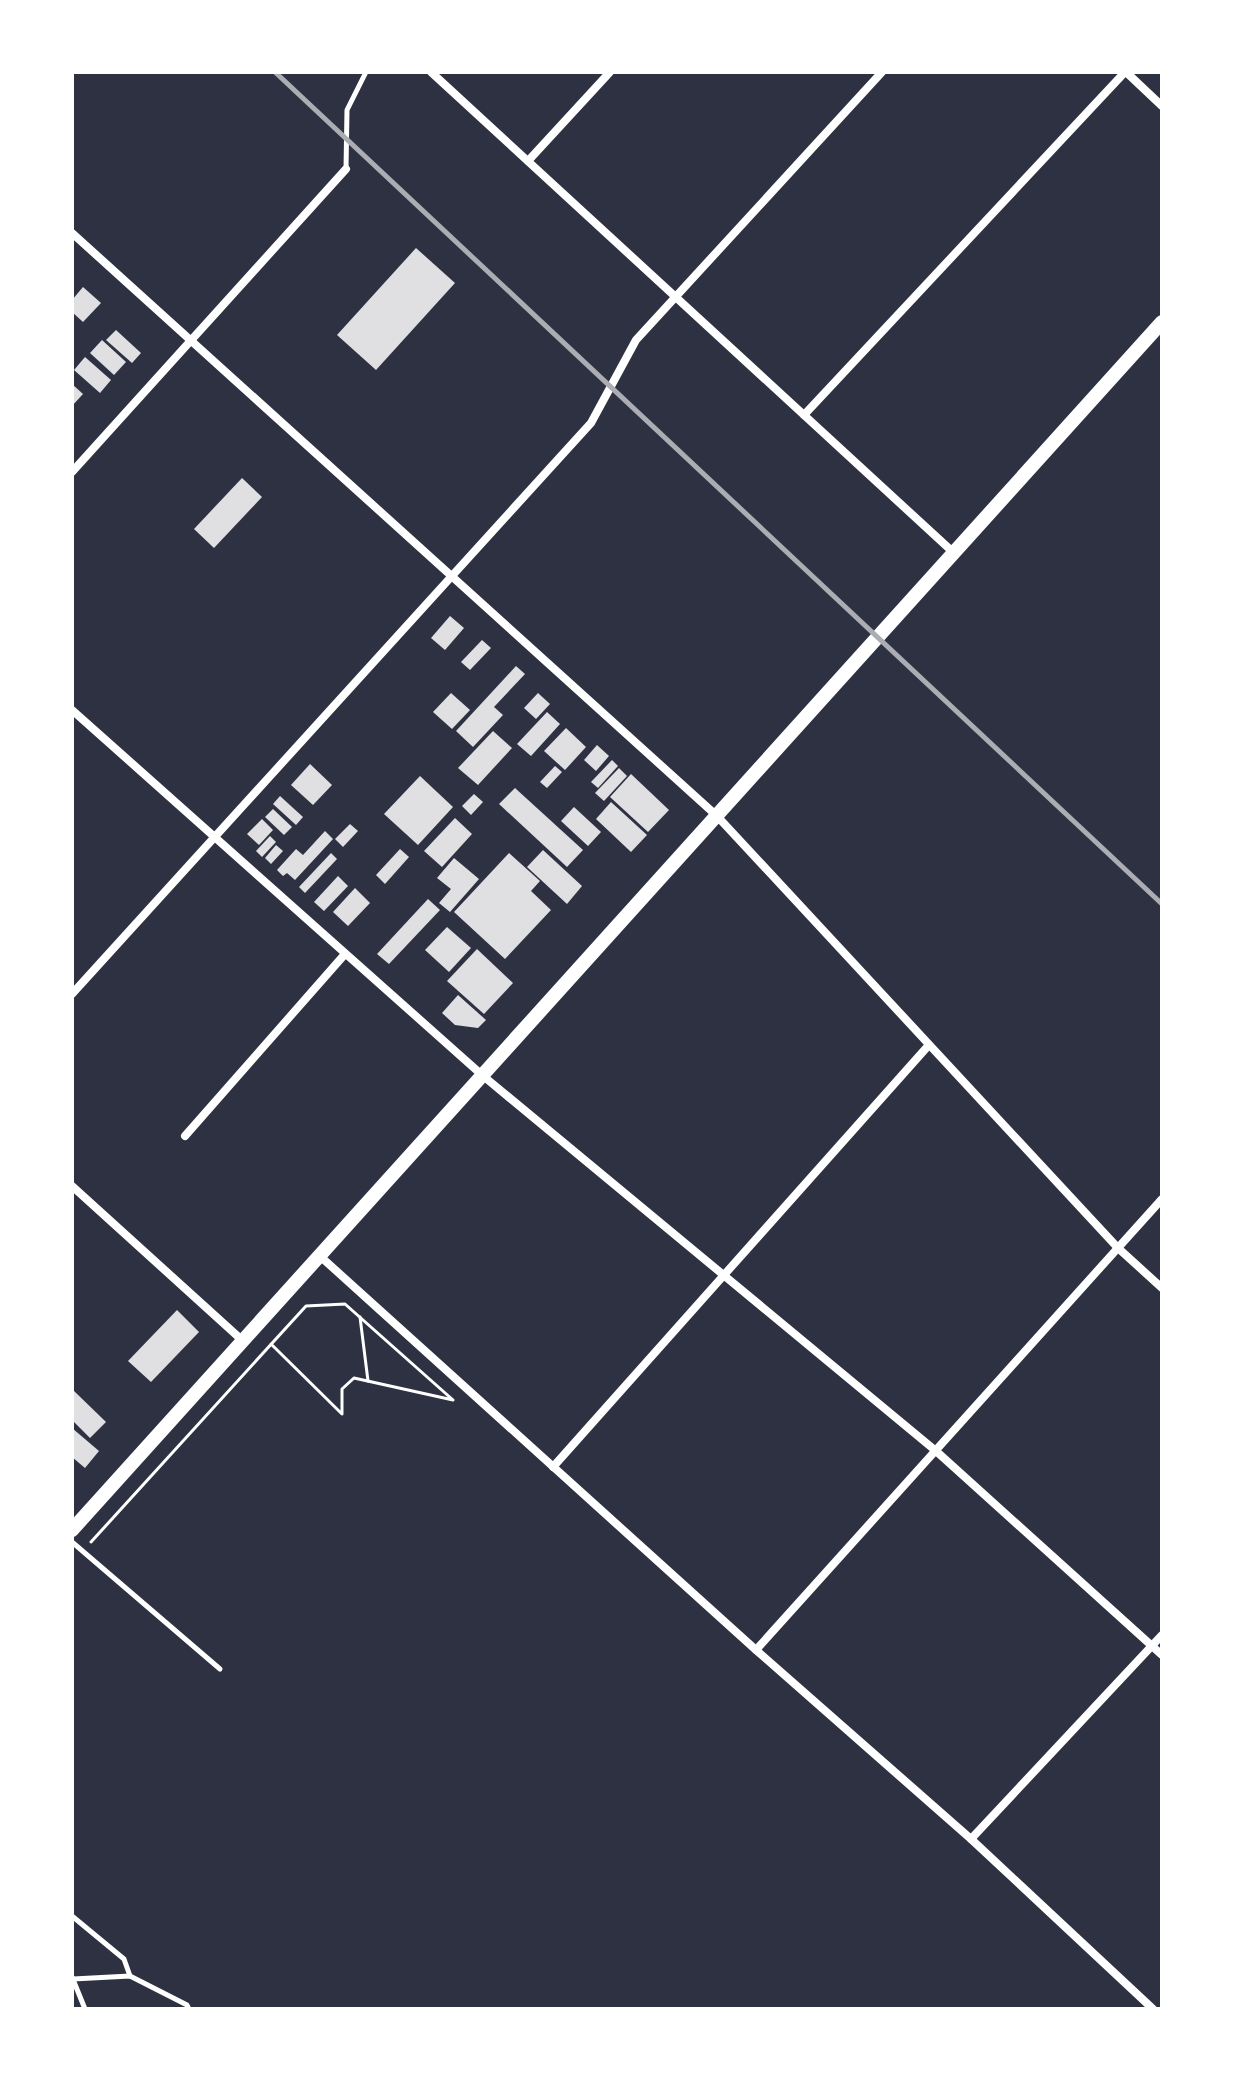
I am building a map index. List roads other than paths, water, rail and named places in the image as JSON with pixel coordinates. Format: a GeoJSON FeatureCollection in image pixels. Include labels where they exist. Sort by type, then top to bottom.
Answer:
{"type":"FeatureCollection","features":[{"type":"Feature","properties":{"kind":"street"},"geometry":{"type":"LineString","coordinates":[[431,72],[954,553]]}},
{"type":"Feature","properties":{"kind":"street"},"geometry":{"type":"LineString","coordinates":[[528,161],[610,72]]}},
{"type":"Feature","properties":{"kind":"street"},"geometry":{"type":"LineString","coordinates":[[72,994],[591,423],[636,340],[882,72]]}},
{"type":"Feature","properties":{"kind":"street"},"geometry":{"type":"LineString","coordinates":[[804,415],[1125,72],[1162,106]]}},
{"type":"Feature","properties":{"kind":"street"},"geometry":{"type":"LineString","coordinates":[[72,472],[346,169]]}},
{"type":"Feature","properties":{"kind":"street"},"geometry":{"type":"LineString","coordinates":[[72,233],[717,816],[1118,1248],[1162,1288]]}},
{"type":"Feature","properties":{"kind":"street"},"geometry":{"type":"LineString","coordinates":[[72,1530],[1162,322]]}},
{"type":"Feature","properties":{"kind":"street"},"geometry":{"type":"LineString","coordinates":[[72,710],[482,1075],[936,1451],[1162,1655]]}},
{"type":"Feature","properties":{"kind":"street"},"geometry":{"type":"LineString","coordinates":[[185,1136],[345,954]]}},
{"type":"Feature","properties":{"kind":"street"},"geometry":{"type":"LineString","coordinates":[[553,1467],[928,1046]]}},
{"type":"Feature","properties":{"kind":"street"},"geometry":{"type":"LineString","coordinates":[[72,1186],[243,1341]]}},
{"type":"Feature","properties":{"kind":"street"},"geometry":{"type":"LineString","coordinates":[[756,1650],[1162,1199]]}},
{"type":"Feature","properties":{"kind":"street"},"geometry":{"type":"LineString","coordinates":[[321,1257],[756,1650],[971,1839],[1153,2009]]}},
{"type":"Feature","properties":{"kind":"street"},"geometry":{"type":"LineString","coordinates":[[971,1839],[1162,1635]]}},
{"type":"Feature","properties":{"kind":"lane"},"geometry":{"type":"LineString","coordinates":[[346,169],[347,110],[366,72]]}},
{"type":"Feature","properties":{"kind":"lane"},"geometry":{"type":"LineString","coordinates":[[72,1542],[220,1669]]}},
{"type":"Feature","properties":{"kind":"lane"},"geometry":{"type":"LineString","coordinates":[[72,1916],[124,1959],[130,1976]]}},
{"type":"Feature","properties":{"kind":"lane"},"geometry":{"type":"LineString","coordinates":[[85,2009],[72,1978],[130,1976],[187,2005],[189,2009]]}},
{"type":"Feature","properties":{"kind":"railway"},"geometry":{"type":"LineString","coordinates":[[275,72],[1162,904]]}}]}
